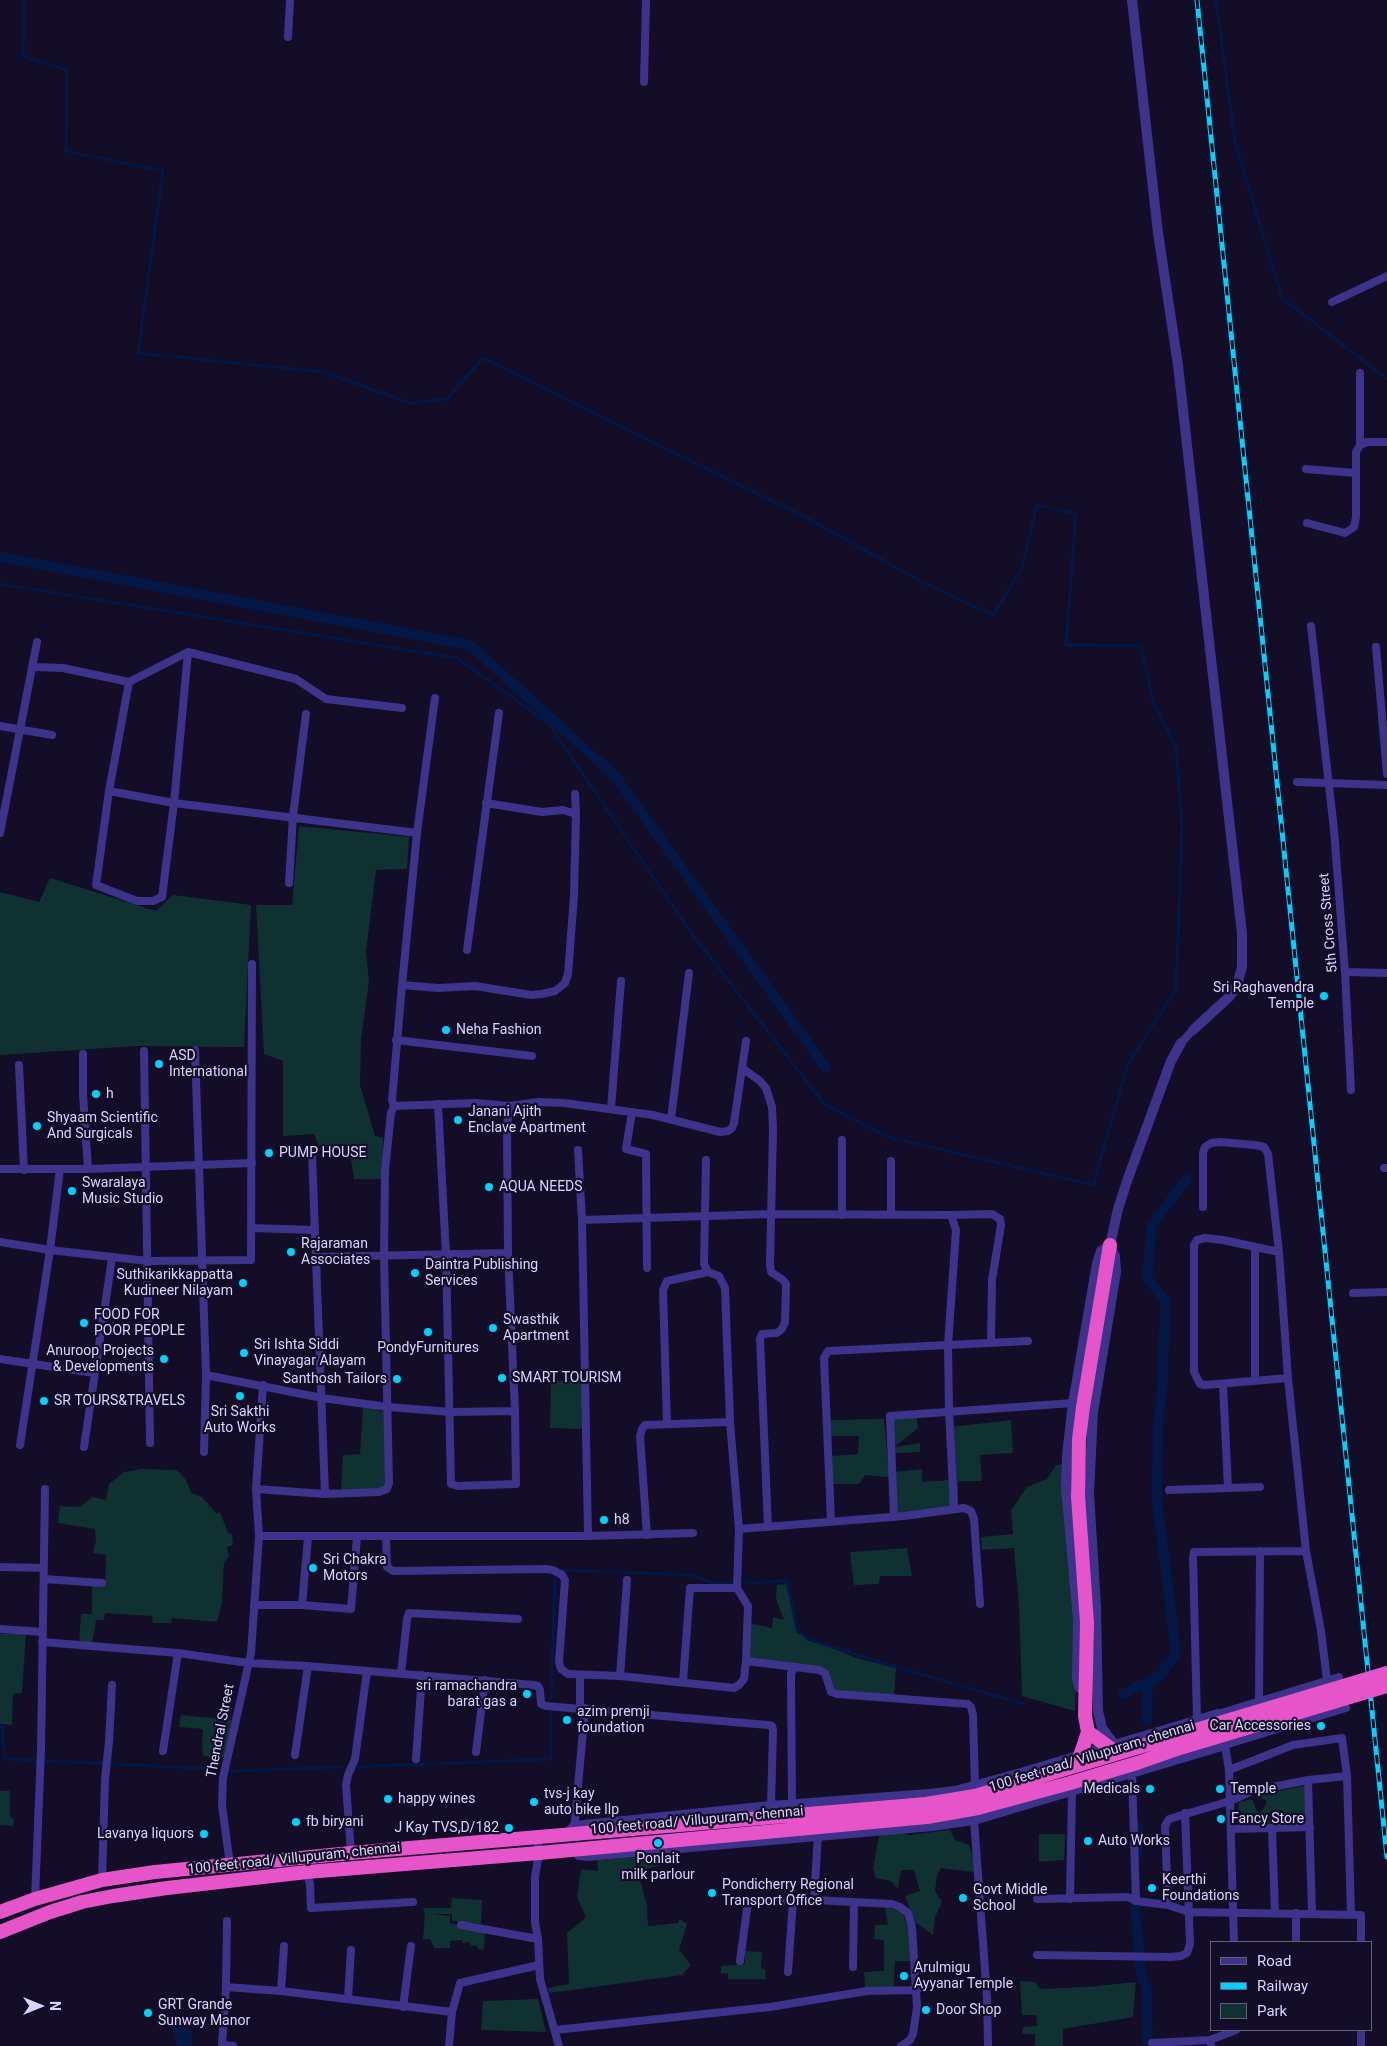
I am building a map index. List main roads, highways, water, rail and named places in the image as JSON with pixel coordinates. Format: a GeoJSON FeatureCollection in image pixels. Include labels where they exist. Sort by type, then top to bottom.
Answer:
{"type":"FeatureCollection","features":[{"type":"Feature","properties":{"kind":"highway"},"geometry":{"type":"LineString","coordinates":[[1077,1765],[1088,1732],[1085,1716],[1088,1624],[1078,1496],[1079,1439],[1110,1245]]}},
{"type":"Feature","properties":{"kind":"highway","name":"100 feet road/ Villupuram, chennai"},"geometry":{"type":"LineString","coordinates":[[0,1932],[50,1912],[82,1902],[113,1896],[307,1872],[539,1853],[935,1816],[978,1802],[1116,1749],[1387,1673]]}},
{"type":"Feature","properties":{"kind":"highway","name":"100 feet road/ Villupuram, chennai"},"geometry":{"type":"LineString","coordinates":[[0,1912],[35,1899],[102,1880],[230,1865],[537,1838],[572,1832],[926,1804],[978,1802],[1070,1783],[1387,1686]]}},
{"type":"Feature","properties":{"kind":"highway"},"geometry":{"type":"LineString","coordinates":[[1088,1732],[1116,1749]]}},
{"type":"Feature","properties":{"kind":"water"},"geometry":{"type":"Polygon","coordinates":[[[177,2021],[183,2021],[193,2036],[191,2046],[179,2046],[174,2040],[176,2037],[173,2032],[174,2025],[177,2021]]]}},
{"type":"Feature","properties":{"kind":"waterway"},"geometry":{"type":"LineString","coordinates":[[0,584],[457,658],[548,723],[692,934],[825,1105],[888,1137],[1093,1185],[1128,1064],[1176,989],[1182,827],[1176,747],[1153,701],[1141,646],[1066,645],[1076,514],[1037,505],[1022,568],[993,615],[922,582],[811,520],[483,358],[447,399],[410,403],[324,372],[138,353],[163,171],[66,151],[67,70],[23,56],[24,0]]}},
{"type":"Feature","properties":{"kind":"waterway"},"geometry":{"type":"LineString","coordinates":[[1216,0],[1235,142],[1282,298],[1387,379]]}},
{"type":"Feature","properties":{"kind":"waterway"},"geometry":{"type":"LineString","coordinates":[[0,557],[470,645],[615,776],[826,1068]]}},
{"type":"Feature","properties":{"kind":"waterway"},"geometry":{"type":"LineString","coordinates":[[1123,1694],[1160,1676],[1176,1653],[1157,1501],[1158,1426],[1163,1379],[1165,1301],[1147,1277],[1152,1224],[1187,1179]]}},
{"type":"Feature","properties":{"kind":"waterway"},"geometry":{"type":"LineString","coordinates":[[559,1570],[690,1575],[717,1584],[731,1583]]}},
{"type":"Feature","properties":{"kind":"waterway"},"geometry":{"type":"LineString","coordinates":[[551,1697],[555,1581]]}},
{"type":"Feature","properties":{"kind":"waterway"},"geometry":{"type":"LineString","coordinates":[[747,1583],[787,1581],[797,1629],[808,1639],[879,1662],[1024,1704]]}},
{"type":"Feature","properties":{"kind":"waterway"},"geometry":{"type":"LineString","coordinates":[[1147,1720],[1148,1682]]}},
{"type":"Feature","properties":{"kind":"waterway"},"geometry":{"type":"LineString","coordinates":[[357,1767],[551,1759],[551,1710]]}},
{"type":"Feature","properties":{"kind":"waterway"},"geometry":{"type":"LineString","coordinates":[[0,1726],[2,1726],[5,1759],[35,1760]]}},
{"type":"Feature","properties":{"kind":"waterway"},"geometry":{"type":"LineString","coordinates":[[44,1761],[102,1763]]}},
{"type":"Feature","properties":{"kind":"waterway"},"geometry":{"type":"LineString","coordinates":[[110,1764],[215,1769]]}},
{"type":"Feature","properties":{"kind":"waterway"},"geometry":{"type":"LineString","coordinates":[[228,1771],[341,1767]]}},
{"type":"Feature","properties":{"kind":"waterway"},"geometry":{"type":"LineString","coordinates":[[1137,1854],[1138,1827]]}},
{"type":"Feature","properties":{"kind":"waterway"},"geometry":{"type":"LineString","coordinates":[[1136,1893],[1135,1911],[1141,1973],[1147,1990],[1148,2046]]}},
{"type":"Feature","properties":{"kind":"railway"},"geometry":{"type":"LineString","coordinates":[[1197,0],[1387,1857]]}},
{"type":"Feature","properties":{"kind":"place","name":"Sri Raghavendra Temple"},"geometry":{"type":"Point","coordinates":[1324,996]}},
{"type":"Feature","properties":{"kind":"place","name":"Neha Fashion"},"geometry":{"type":"Point","coordinates":[446,1030]}},
{"type":"Feature","properties":{"kind":"place","name":"ASD International"},"geometry":{"type":"Point","coordinates":[159,1064]}},
{"type":"Feature","properties":{"kind":"place","name":"h"},"geometry":{"type":"Point","coordinates":[96,1094]}},
{"type":"Feature","properties":{"kind":"place","name":"Janani Ajith Enclave Apartment"},"geometry":{"type":"Point","coordinates":[458,1120]}},
{"type":"Feature","properties":{"kind":"place","name":"Shyaam Scientific And Surgicals"},"geometry":{"type":"Point","coordinates":[37,1126]}},
{"type":"Feature","properties":{"kind":"place","name":"PUMP HOUSE"},"geometry":{"type":"Point","coordinates":[269,1153]}},
{"type":"Feature","properties":{"kind":"place","name":"AQUA NEEDS"},"geometry":{"type":"Point","coordinates":[489,1187]}},
{"type":"Feature","properties":{"kind":"place","name":"Swaralaya Music Studio"},"geometry":{"type":"Point","coordinates":[72,1191]}},
{"type":"Feature","properties":{"kind":"place","name":"Rajaraman Associates"},"geometry":{"type":"Point","coordinates":[291,1252]}},
{"type":"Feature","properties":{"kind":"place","name":"Daintra Publishing Services"},"geometry":{"type":"Point","coordinates":[415,1273]}},
{"type":"Feature","properties":{"kind":"place","name":"Suthikarikkappatta Kudineer Nilayam"},"geometry":{"type":"Point","coordinates":[243,1283]}},
{"type":"Feature","properties":{"kind":"place","name":"FOOD FOR POOR PEOPLE"},"geometry":{"type":"Point","coordinates":[84,1323]}},
{"type":"Feature","properties":{"kind":"place","name":"Swasthik Apartment"},"geometry":{"type":"Point","coordinates":[493,1328]}},
{"type":"Feature","properties":{"kind":"place","name":"PondyFurnitures"},"geometry":{"type":"Point","coordinates":[428,1332]}},
{"type":"Feature","properties":{"kind":"place","name":"Sri Ishta Siddi Vinayagar Alayam"},"geometry":{"type":"Point","coordinates":[244,1353]}},
{"type":"Feature","properties":{"kind":"place","name":"Anuroop Projects & Developments"},"geometry":{"type":"Point","coordinates":[164,1359]}},
{"type":"Feature","properties":{"kind":"place","name":"SMART TOURISM"},"geometry":{"type":"Point","coordinates":[502,1378]}},
{"type":"Feature","properties":{"kind":"place","name":"Santhosh Tailors"},"geometry":{"type":"Point","coordinates":[397,1379]}},
{"type":"Feature","properties":{"kind":"place","name":"Sri Sakthi Auto Works"},"geometry":{"type":"Point","coordinates":[240,1396]}},
{"type":"Feature","properties":{"kind":"place","name":"SR TOURS&TRAVELS"},"geometry":{"type":"Point","coordinates":[44,1401]}},
{"type":"Feature","properties":{"kind":"place","name":"h8"},"geometry":{"type":"Point","coordinates":[604,1520]}},
{"type":"Feature","properties":{"kind":"place","name":"Sri Chakra Motors"},"geometry":{"type":"Point","coordinates":[313,1568]}},
{"type":"Feature","properties":{"kind":"place","name":"sri ramachandra barat gas a"},"geometry":{"type":"Point","coordinates":[527,1694]}},
{"type":"Feature","properties":{"kind":"place","name":"azim premji foundation"},"geometry":{"type":"Point","coordinates":[567,1720]}},
{"type":"Feature","properties":{"kind":"place","name":"Car Accessories"},"geometry":{"type":"Point","coordinates":[1321,1726]}},
{"type":"Feature","properties":{"kind":"place","name":"Medicals"},"geometry":{"type":"Point","coordinates":[1150,1789]}},
{"type":"Feature","properties":{"kind":"place","name":"Temple"},"geometry":{"type":"Point","coordinates":[1220,1789]}},
{"type":"Feature","properties":{"kind":"place","name":"happy wines"},"geometry":{"type":"Point","coordinates":[388,1799]}},
{"type":"Feature","properties":{"kind":"place","name":"tvs-j kay auto bike llp"},"geometry":{"type":"Point","coordinates":[534,1802]}},
{"type":"Feature","properties":{"kind":"place","name":"Fancy Store"},"geometry":{"type":"Point","coordinates":[1221,1819]}},
{"type":"Feature","properties":{"kind":"place","name":"fb biryani"},"geometry":{"type":"Point","coordinates":[296,1822]}},
{"type":"Feature","properties":{"kind":"place","name":"J Kay TVS,D/182"},"geometry":{"type":"Point","coordinates":[509,1828]}},
{"type":"Feature","properties":{"kind":"place","name":"Lavanya liquors"},"geometry":{"type":"Point","coordinates":[204,1834]}},
{"type":"Feature","properties":{"kind":"place","name":"Auto Works"},"geometry":{"type":"Point","coordinates":[1088,1841]}},
{"type":"Feature","properties":{"kind":"place","name":"Ponlait milk parlour"},"geometry":{"type":"Point","coordinates":[658,1843]}},
{"type":"Feature","properties":{"kind":"place","name":"Keerthi Foundations"},"geometry":{"type":"Point","coordinates":[1152,1888]}},
{"type":"Feature","properties":{"kind":"place","name":"Pondicherry Regional Transport Office"},"geometry":{"type":"Point","coordinates":[712,1893]}},
{"type":"Feature","properties":{"kind":"place","name":"Govt Middle School"},"geometry":{"type":"Point","coordinates":[963,1898]}},
{"type":"Feature","properties":{"kind":"place","name":"Arulmigu Ayyanar Temple"},"geometry":{"type":"Point","coordinates":[904,1976]}},
{"type":"Feature","properties":{"kind":"place","name":"Door Shop"},"geometry":{"type":"Point","coordinates":[926,2010]}},
{"type":"Feature","properties":{"kind":"place","name":"GRT Grande Sunway Manor"},"geometry":{"type":"Point","coordinates":[148,2013]}}]}
